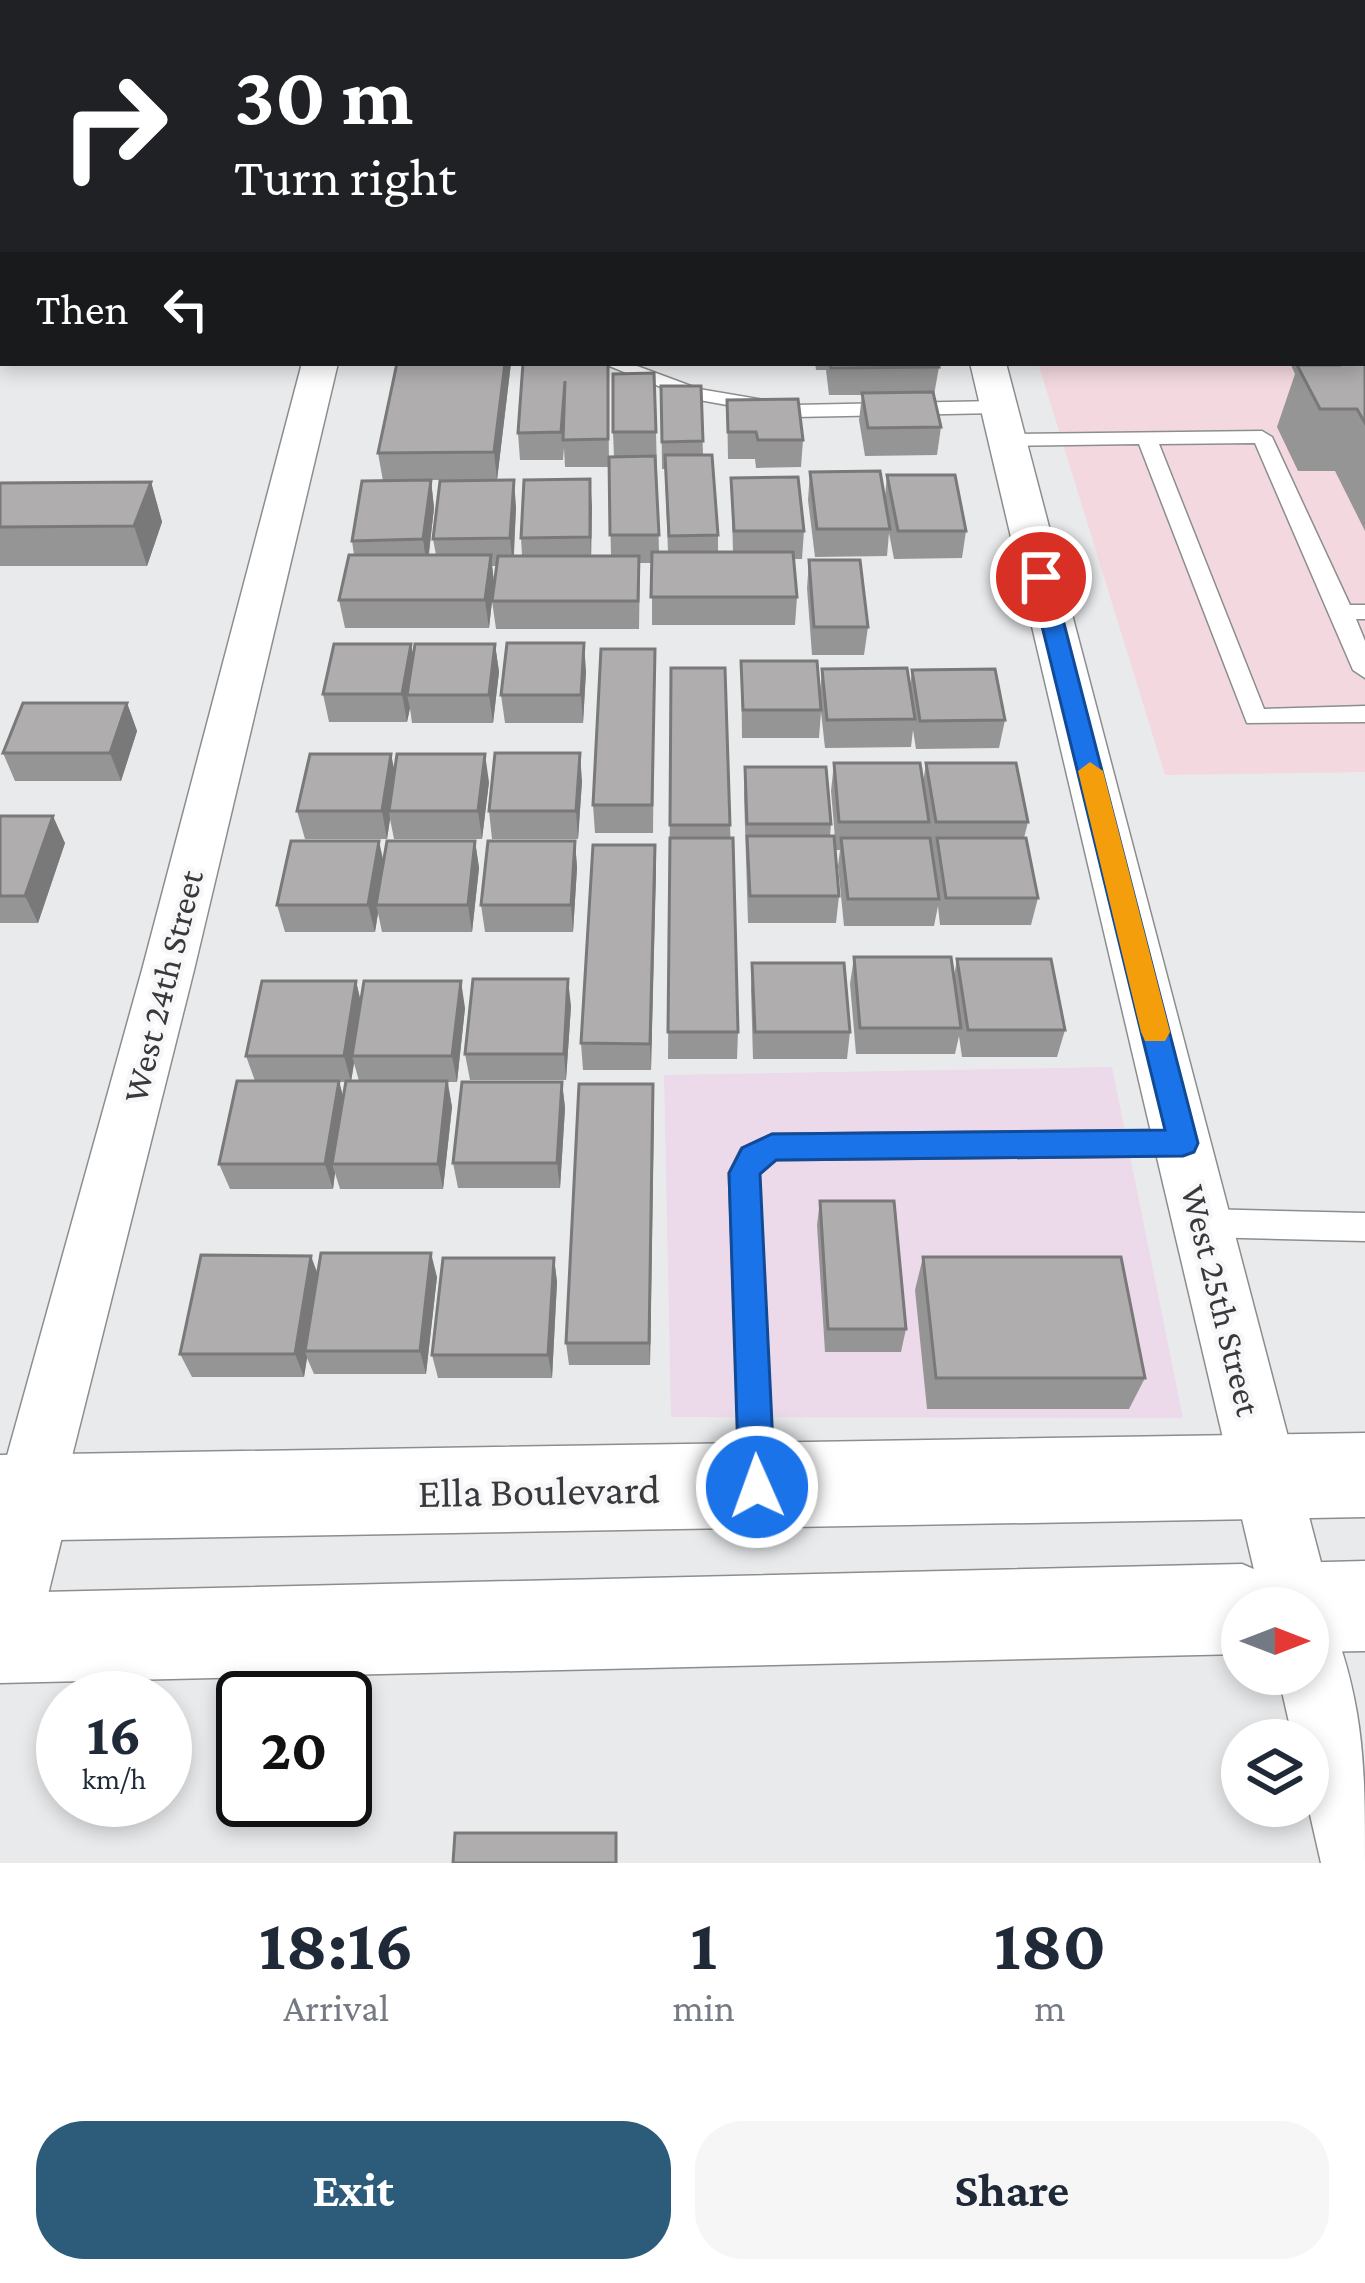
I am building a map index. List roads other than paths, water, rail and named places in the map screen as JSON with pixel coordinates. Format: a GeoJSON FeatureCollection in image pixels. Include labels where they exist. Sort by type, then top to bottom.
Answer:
{"type":"FeatureCollection","features":[{"type":"Feature","properties":{"kind":"main road","name":"Ella Boulevard"},"geometry":{"type":"LineString","coordinates":[[14,1497],[1365,1475]]}},
{"type":"Feature","properties":{"kind":"main road","name":"West 24th Street"},"geometry":{"type":"LineString","coordinates":[[0,1607],[14,1497]]}},
{"type":"Feature","properties":{"kind":"main road"},"geometry":{"type":"LineString","coordinates":[[1329,1607],[1365,1606]]}},
{"type":"Feature","properties":{"kind":"main road"},"geometry":{"type":"LineString","coordinates":[[0,1638],[1221,1609]]}},
{"type":"Feature","properties":{"kind":"street","name":"West 24th Street"},"geometry":{"type":"LineString","coordinates":[[14,1497],[168,970],[319,366]]}},
{"type":"Feature","properties":{"kind":"street","name":"West 25th Street"},"geometry":{"type":"LineString","coordinates":[[998,403],[1293,1587]]}},
{"type":"Feature","properties":{"kind":"street"},"geometry":{"type":"LineString","coordinates":[[1319,1695],[1359,1863]]}},
{"type":"Feature","properties":{"kind":"lane"},"geometry":{"type":"LineString","coordinates":[[619,366],[695,394],[794,411],[998,403],[1147,439],[1262,437],[1354,612],[1365,670]]}},
{"type":"Feature","properties":{"kind":"lane"},"geometry":{"type":"LineString","coordinates":[[1147,439],[1255,717],[1365,714]]}},
{"type":"Feature","properties":{"kind":"lane"},"geometry":{"type":"LineString","coordinates":[[757,1487],[744,1173],[752,1158],[772,1147],[1183,1143]]}},
{"type":"Feature","properties":{"kind":"lane"},"geometry":{"type":"LineString","coordinates":[[1204,1223],[1365,1227]]}}]}
